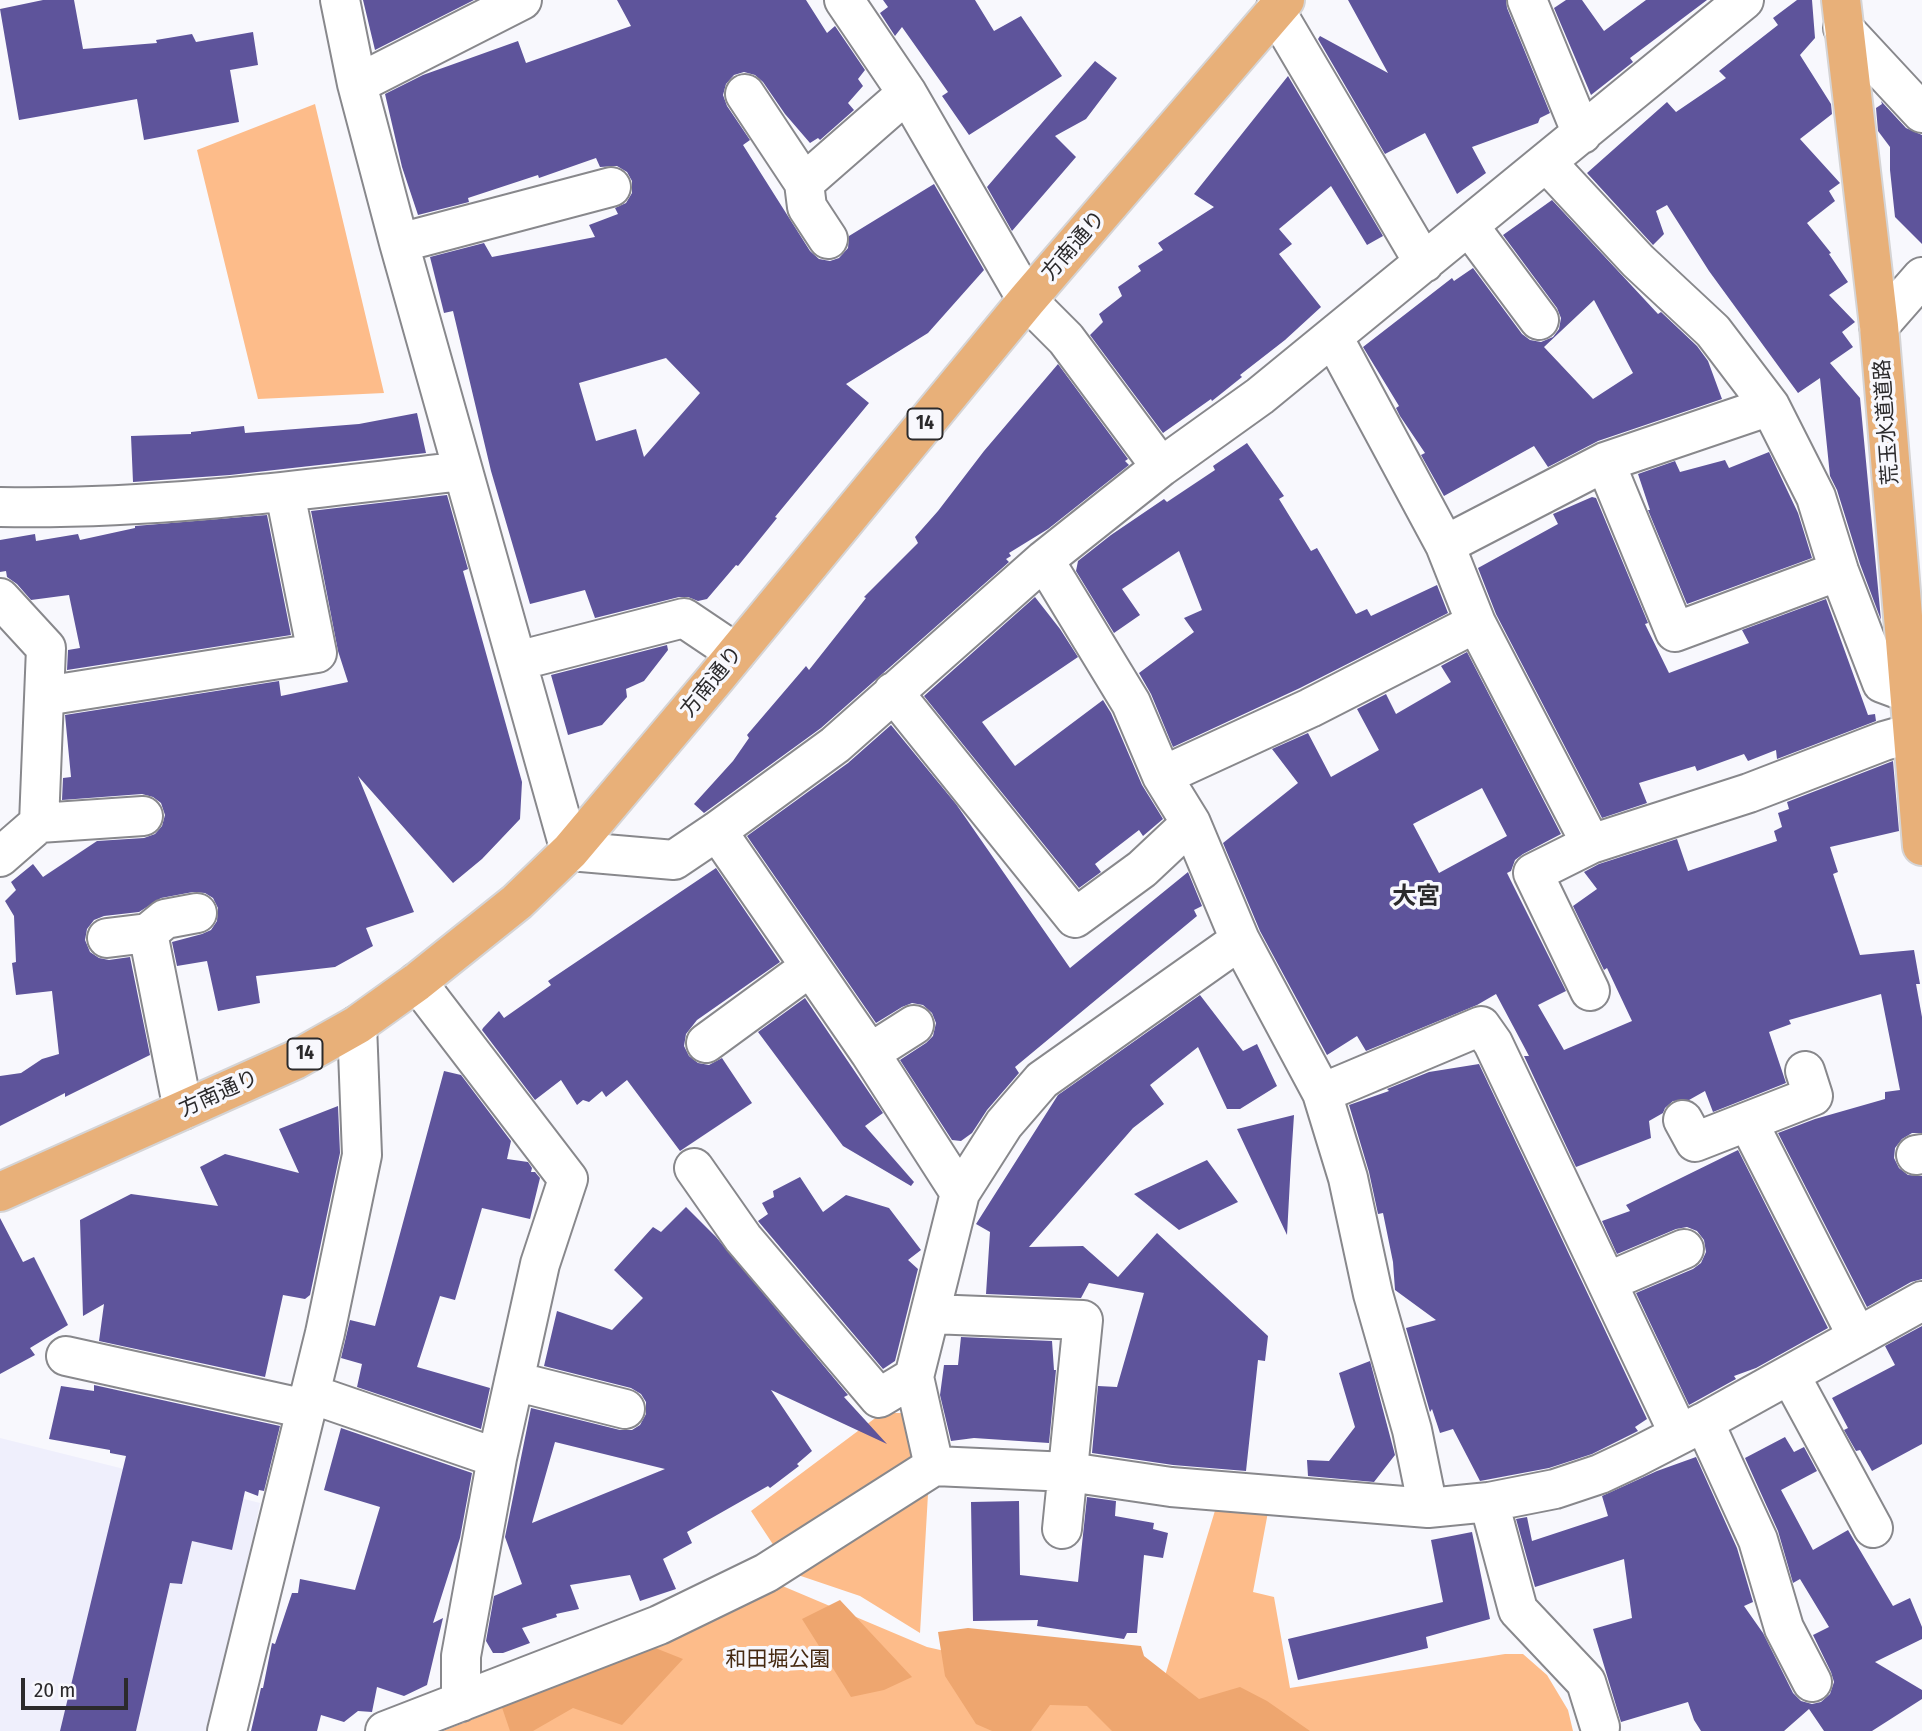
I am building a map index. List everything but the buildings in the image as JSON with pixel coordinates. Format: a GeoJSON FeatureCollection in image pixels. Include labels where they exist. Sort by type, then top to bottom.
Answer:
{"type":"FeatureCollection","features":[{"type":"Feature","properties":{"kind":"main road","name":"方南通り"},"geometry":{"type":"LineString","coordinates":[[0,1192],[295,1060],[357,1025],[517,902],[570,851],[1027,300],[1280,5]]}},
{"type":"Feature","properties":{"kind":"main road","name":"荒玉水道道路"},"geometry":{"type":"LineString","coordinates":[[1842,14],[1879,326],[1912,673],[1912,733],[1921,838]]}},
{"type":"Feature","properties":{"kind":"street"},"geometry":{"type":"LineString","coordinates":[[340,0],[357,84],[399,243],[570,851],[674,860],[835,745],[1044,560],[1161,467],[1260,396],[1744,0]]}},
{"type":"Feature","properties":{"kind":"street"},"geometry":{"type":"LineString","coordinates":[[357,84],[522,0]]}},
{"type":"Feature","properties":{"kind":"street"},"geometry":{"type":"LineString","coordinates":[[844,0],[907,93],[1027,300],[1066,339],[1161,467]]}},
{"type":"Feature","properties":{"kind":"street"},"geometry":{"type":"LineString","coordinates":[[1527,0],[1582,134]]}},
{"type":"Feature","properties":{"kind":"street"},"geometry":{"type":"LineString","coordinates":[[1280,5],[1424,263]]}},
{"type":"Feature","properties":{"kind":"street"},"geometry":{"type":"LineString","coordinates":[[1842,14],[1922,113]]}},
{"type":"Feature","properties":{"kind":"street"},"geometry":{"type":"LineString","coordinates":[[804,183],[907,93]]}},
{"type":"Feature","properties":{"kind":"street"},"geometry":{"type":"LineString","coordinates":[[745,94],[804,183],[807,207],[828,239]]}},
{"type":"Feature","properties":{"kind":"street"},"geometry":{"type":"LineString","coordinates":[[1547,163],[1638,261],[1713,331],[1770,407],[1816,497],[1839,571],[1882,683],[1912,673]]}},
{"type":"Feature","properties":{"kind":"street"},"geometry":{"type":"LineString","coordinates":[[399,243],[611,187]]}},
{"type":"Feature","properties":{"kind":"street"},"geometry":{"type":"LineString","coordinates":[[1469,226],[1539,320]]}},
{"type":"Feature","properties":{"kind":"street"},"geometry":{"type":"LineString","coordinates":[[1879,326],[1922,277]]}},
{"type":"Feature","properties":{"kind":"street"},"geometry":{"type":"LineString","coordinates":[[1333,337],[1445,545],[1476,623],[1591,844]]}},
{"type":"Feature","properties":{"kind":"street"},"geometry":{"type":"LineString","coordinates":[[1445,545],[1605,462],[1770,407]]}},
{"type":"Feature","properties":{"kind":"street"},"geometry":{"type":"LineString","coordinates":[[1605,462],[1675,632],[1839,571]]}},
{"type":"Feature","properties":{"kind":"street"},"geometry":{"type":"LineString","coordinates":[[0,508],[57,508],[285,493],[463,471]]}},
{"type":"Feature","properties":{"kind":"street"},"geometry":{"type":"LineString","coordinates":[[45,696],[317,653],[285,493]]}},
{"type":"Feature","properties":{"kind":"street"},"geometry":{"type":"LineString","coordinates":[[1044,560],[1140,698],[1162,776],[1191,823],[1240,940],[1322,1093],[1348,1178],[1373,1294],[1412,1430],[1427,1508]]}},
{"type":"Feature","properties":{"kind":"street"},"geometry":{"type":"LineString","coordinates":[[0,598],[46,648],[39,823]]}},
{"type":"Feature","properties":{"kind":"street"},"geometry":{"type":"LineString","coordinates":[[517,661],[684,618],[736,653]]}},
{"type":"Feature","properties":{"kind":"street"},"geometry":{"type":"LineString","coordinates":[[1162,776],[1310,708],[1476,623]]}},
{"type":"Feature","properties":{"kind":"street"},"geometry":{"type":"LineString","coordinates":[[893,692],[1075,918],[1142,869],[1191,823]]}},
{"type":"Feature","properties":{"kind":"street"},"geometry":{"type":"LineString","coordinates":[[1590,990],[1534,873],[1591,844],[1749,793],[1884,741],[1912,733]]}},
{"type":"Feature","properties":{"kind":"street"},"geometry":{"type":"LineString","coordinates":[[0,857],[39,823],[143,816]]}},
{"type":"Feature","properties":{"kind":"street"},"geometry":{"type":"LineString","coordinates":[[717,831],[870,1053],[960,1193]]}},
{"type":"Feature","properties":{"kind":"street"},"geometry":{"type":"LineString","coordinates":[[107,937],[148,933],[165,919],[197,913]]}},
{"type":"Feature","properties":{"kind":"street"},"geometry":{"type":"LineString","coordinates":[[148,933],[183,1111]]}},
{"type":"Feature","properties":{"kind":"street"},"geometry":{"type":"LineString","coordinates":[[934,1466],[914,1377],[960,1193],[1004,1125],[1042,1080],[1240,940]]}},
{"type":"Feature","properties":{"kind":"street"},"geometry":{"type":"LineString","coordinates":[[706,1043],[810,967]]}},
{"type":"Feature","properties":{"kind":"street"},"geometry":{"type":"LineString","coordinates":[[416,982],[568,1179],[540,1264],[497,1458],[461,1656],[461,1702]]}},
{"type":"Feature","properties":{"kind":"street"},"geometry":{"type":"LineString","coordinates":[[227,1731],[308,1402],[362,1155],[357,1025]]}},
{"type":"Feature","properties":{"kind":"street"},"geometry":{"type":"LineString","coordinates":[[870,1053],[914,1025]]}},
{"type":"Feature","properties":{"kind":"street"},"geometry":{"type":"LineString","coordinates":[[1322,1093],[1480,1026],[1493,1043],[1603,1299],[1691,1428],[1758,1540],[1784,1628],[1812,1682]]}},
{"type":"Feature","properties":{"kind":"street"},"geometry":{"type":"LineString","coordinates":[[1683,1120],[1695,1142],[1748,1122],[1813,1096],[1805,1072]]}},
{"type":"Feature","properties":{"kind":"street"},"geometry":{"type":"LineString","coordinates":[[1748,1122],[1857,1336]]}},
{"type":"Feature","properties":{"kind":"street"},"geometry":{"type":"LineString","coordinates":[[694,1168],[743,1238],[879,1398],[914,1377]]}},
{"type":"Feature","properties":{"kind":"street"},"geometry":{"type":"LineString","coordinates":[[1603,1299],[1684,1249]]}},
{"type":"Feature","properties":{"kind":"street"},"geometry":{"type":"LineString","coordinates":[[385,1731],[659,1625],[766,1573],[934,1466],[1069,1472],[1171,1487],[1427,1508],[1489,1502],[1555,1489],[1600,1474],[1790,1375],[1922,1301]]}},
{"type":"Feature","properties":{"kind":"street"},"geometry":{"type":"LineString","coordinates":[[931,1314],[1083,1320],[1062,1529]]}},
{"type":"Feature","properties":{"kind":"street"},"geometry":{"type":"LineString","coordinates":[[66,1356],[308,1402],[497,1458]]}},
{"type":"Feature","properties":{"kind":"street"},"geometry":{"type":"LineString","coordinates":[[1790,1375],[1873,1528]]}},
{"type":"Feature","properties":{"kind":"street"},"geometry":{"type":"LineString","coordinates":[[514,1381],[625,1409]]}},
{"type":"Feature","properties":{"kind":"street"},"geometry":{"type":"LineString","coordinates":[[1489,1502],[1518,1610],[1586,1682],[1600,1727]]}},
{"type":"Feature","properties":{"kind":"shaded area"},"geometry":{"type":"Polygon","coordinates":[[[0,1438],[260,1503],[212,1731],[0,1731],[0,1438]]]}},
{"type":"Feature","properties":{"kind":"shaded area"},"geometry":{"type":"Polygon","coordinates":[[[840,1600],[912,1677],[884,1690],[851,1697],[802,1619],[840,1600]]]}},
{"type":"Feature","properties":{"kind":"shaded area"},"geometry":{"type":"Polygon","coordinates":[[[600,1626],[683,1659],[622,1725],[573,1708],[533,1731],[510,1731],[492,1678],[569,1653],[600,1626]]]}},
{"type":"Feature","properties":{"kind":"shaded area"},"geometry":{"type":"Polygon","coordinates":[[[968,1628],[1141,1646],[1144,1656],[1199,1699],[1240,1687],[1267,1701],[1310,1731],[1112,1731],[1087,1706],[1050,1705],[1031,1731],[992,1731],[976,1724],[945,1676],[938,1632],[968,1628]]]}},
{"type":"Feature","properties":{"kind":"green space"},"geometry":{"type":"Polygon","coordinates":[[[315,104],[384,393],[258,399],[197,150],[315,104]]]}},
{"type":"Feature","properties":{"kind":"green space"},"geometry":{"type":"Polygon","coordinates":[[[882,1413],[910,1413],[915,1464],[774,1546],[751,1511],[882,1413]]]}},
{"type":"Feature","properties":{"kind":"green space"},"geometry":{"type":"Polygon","coordinates":[[[928,1494],[920,1633],[860,1596],[792,1573],[928,1494]]]}},
{"type":"Feature","properties":{"kind":"green space","name":"和田堀公園"},"geometry":{"type":"Polygon","coordinates":[[[1217,1504],[1268,1512],[1253,1592],[1274,1597],[1290,1688],[1505,1654],[1523,1654],[1547,1675],[1568,1710],[1573,1731],[443,1731],[665,1643],[773,1582],[927,1647],[1158,1699],[1217,1504]]]}},
{"type":"Feature","properties":{"kind":"district","name":"大宮"},"geometry":{"type":"Point","coordinates":[1416,897]}}]}
